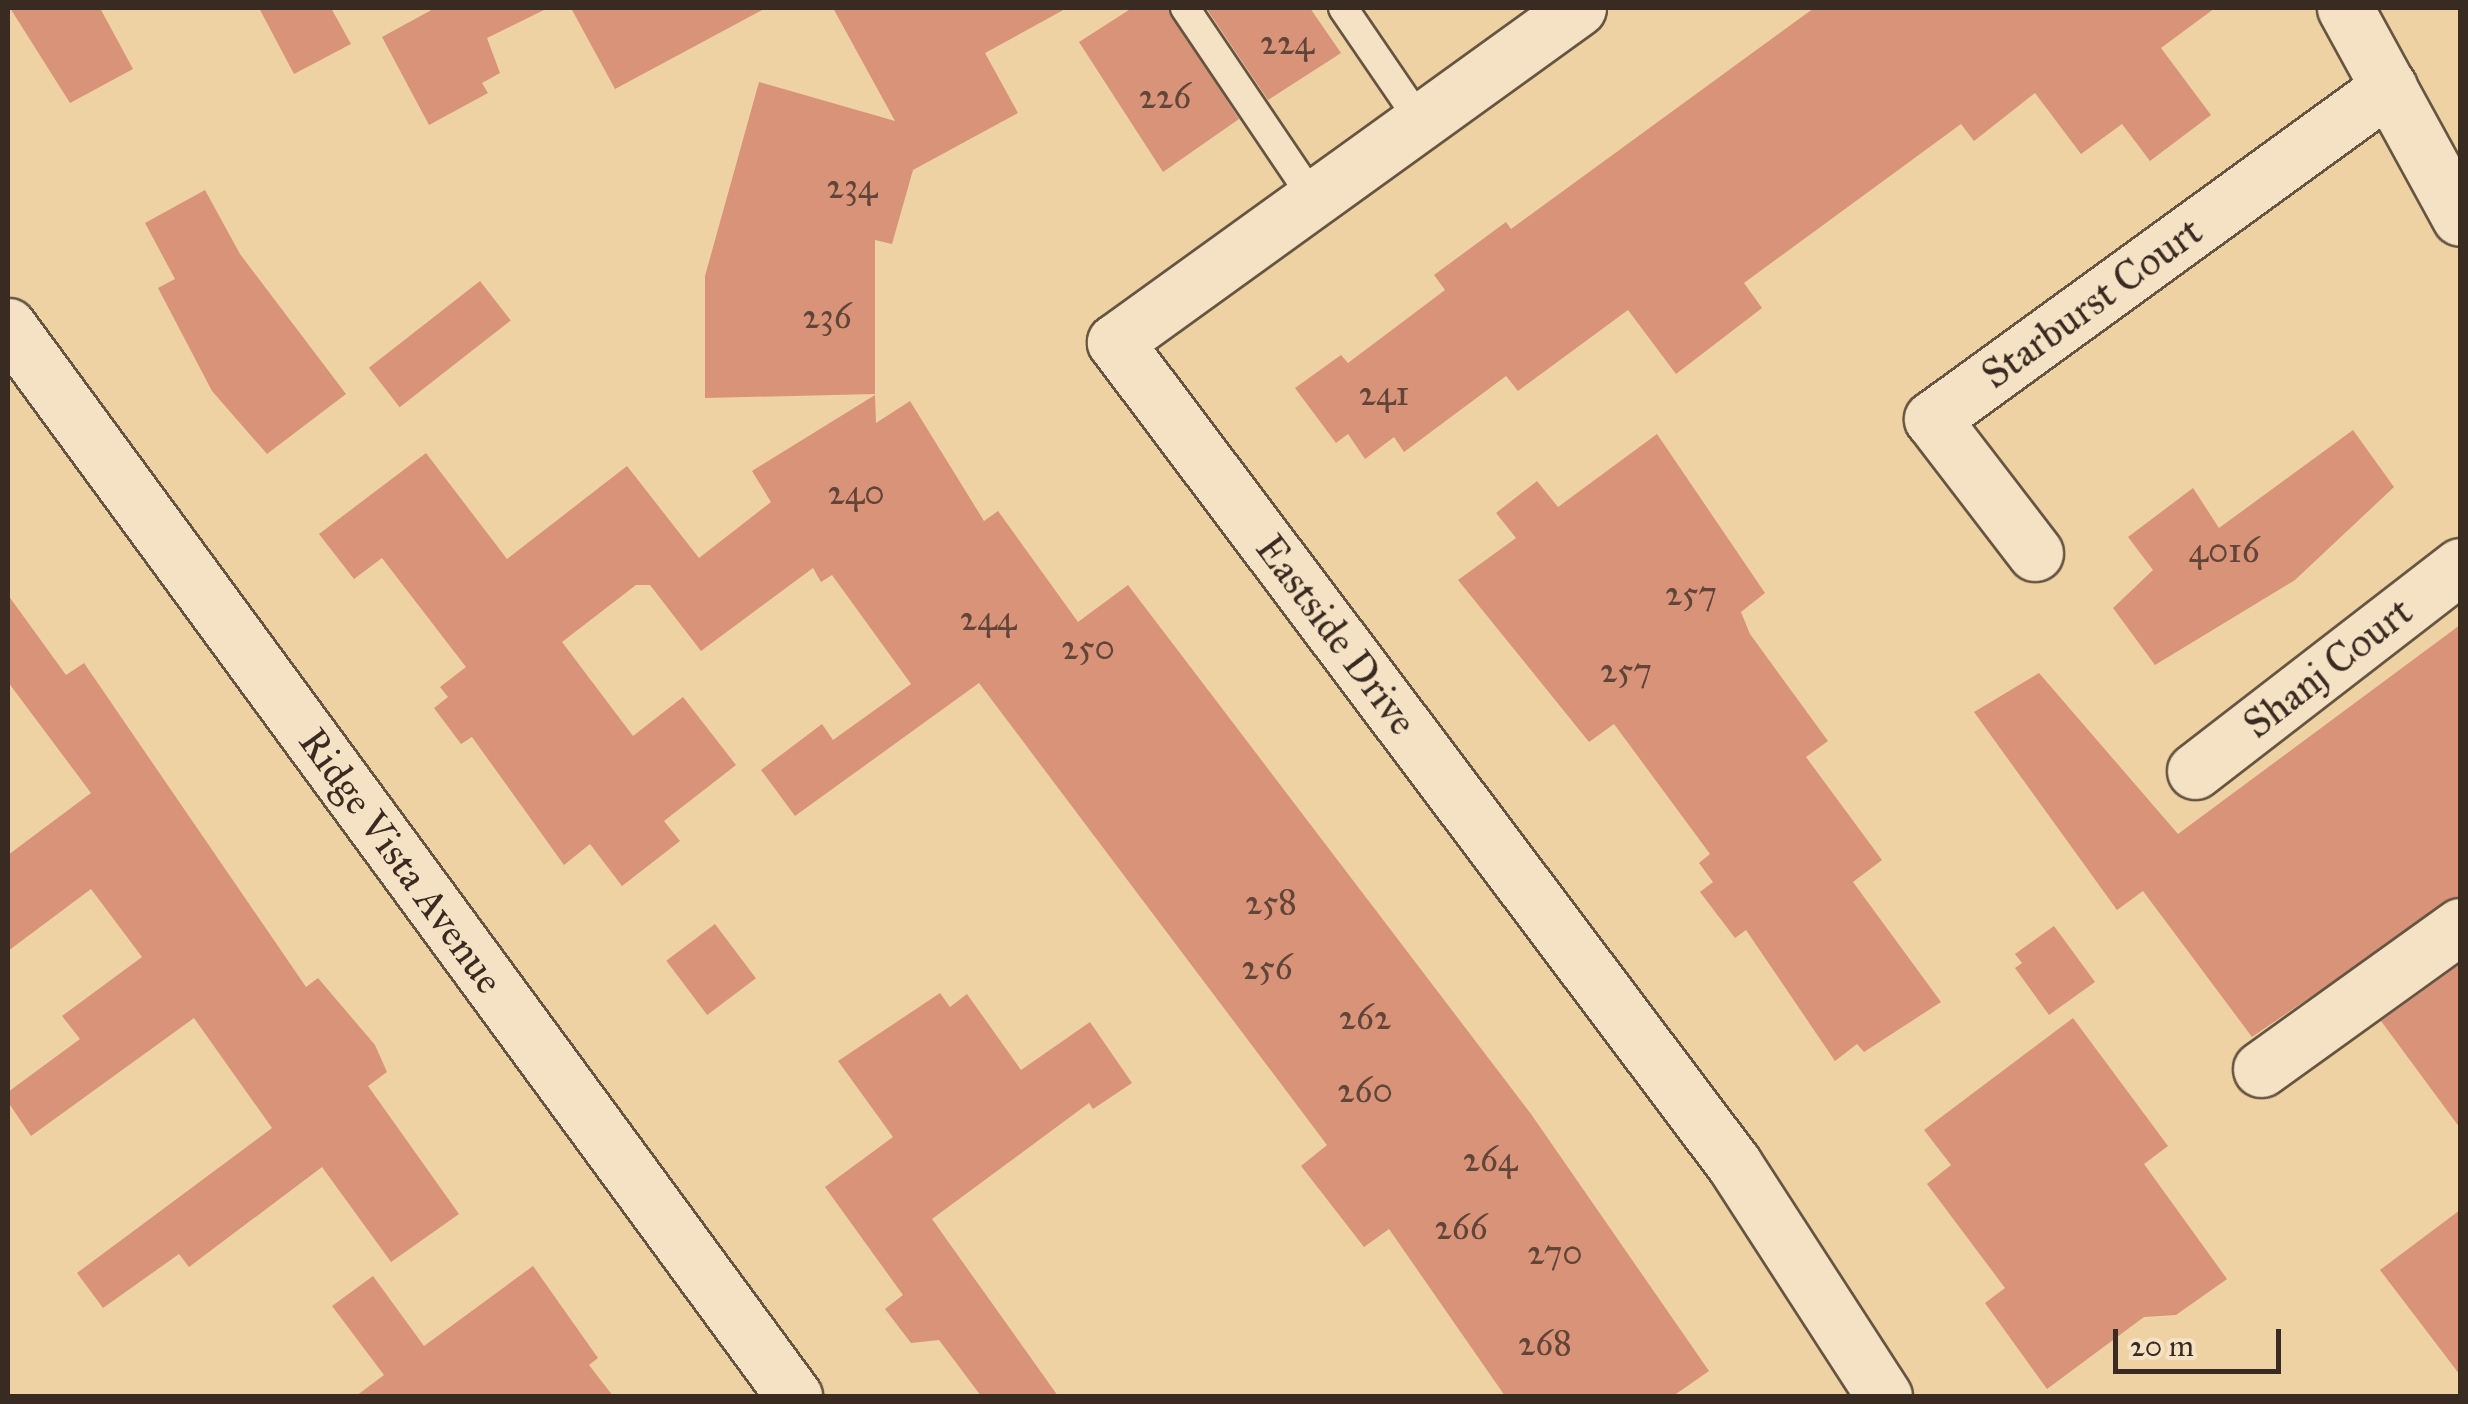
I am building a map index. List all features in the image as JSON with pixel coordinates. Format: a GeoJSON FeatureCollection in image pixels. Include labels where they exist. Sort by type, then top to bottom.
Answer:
{"type":"FeatureCollection","features":[{"type":"Feature","properties":{"kind":"street","name":"Eastside Drive"},"geometry":{"type":"LineString","coordinates":[[1578,8],[1115,342],[1734,1164],[1884,1396]]}},
{"type":"Feature","properties":{"kind":"street"},"geometry":{"type":"LineString","coordinates":[[2345,8],[2460,218]]}},
{"type":"Feature","properties":{"kind":"street","name":"Starburst Court"},"geometry":{"type":"LineString","coordinates":[[2035,553],[1932,418],[2388,86]]}},
{"type":"Feature","properties":{"kind":"street","name":"Ridge Vista Avenue"},"geometry":{"type":"LineString","coordinates":[[8,326],[794,1396]]}},
{"type":"Feature","properties":{"kind":"street","name":"Shanj Court"},"geometry":{"type":"LineString","coordinates":[[2195,771],[2460,566]]}},
{"type":"Feature","properties":{"kind":"street"},"geometry":{"type":"LineString","coordinates":[[2262,1069],[2460,926]]}},
{"type":"Feature","properties":{"kind":"lane"},"geometry":{"type":"LineString","coordinates":[[1184,8],[1313,198]]}},
{"type":"Feature","properties":{"kind":"lane"},"geometry":{"type":"LineString","coordinates":[[1343,8],[1420,121]]}},
{"type":"Feature","properties":{"kind":"building"},"geometry":{"type":"Polygon","coordinates":[[[10,8],[100,8],[133,69],[70,103],[10,8]]]}},
{"type":"Feature","properties":{"kind":"building"},"geometry":{"type":"Polygon","coordinates":[[[259,8],[331,8],[351,44],[294,74],[259,8]]]}},
{"type":"Feature","properties":{"kind":"building"},"geometry":{"type":"Polygon","coordinates":[[[435,8],[548,8],[487,38],[500,73],[482,83],[488,93],[429,125],[382,37],[435,8]]]}},
{"type":"Feature","properties":{"kind":"building"},"geometry":{"type":"Polygon","coordinates":[[[571,8],[766,8],[615,89],[571,8]]]}},
{"type":"Feature","properties":{"kind":"building"},"geometry":{"type":"Polygon","coordinates":[[[833,8],[1067,8],[985,53],[1018,113],[913,170],[892,244],[875,240],[875,394],[705,398],[705,276],[759,82],[895,121],[833,8]]]}},
{"type":"Feature","properties":{"kind":"building"},"geometry":{"type":"Polygon","coordinates":[[[1132,8],[1168,8],[1239,119],[1163,172],[1079,42],[1132,8]]]}},
{"type":"Feature","properties":{"kind":"building"},"geometry":{"type":"Polygon","coordinates":[[[1206,8],[1310,8],[1341,53],[1268,100],[1206,8]]]}},
{"type":"Feature","properties":{"kind":"building"},"geometry":{"type":"Polygon","coordinates":[[[1814,8],[2215,8],[2161,48],[2211,115],[2150,161],[2122,124],[2081,154],[2035,93],[1974,141],[1961,124],[1744,283],[1762,308],[1676,374],[1628,310],[1518,391],[1506,376],[1404,452],[1394,437],[1365,459],[1348,434],[1336,443],[1295,388],[1341,355],[1348,363],[1445,290],[1434,275],[1506,222],[1511,229],[1814,8]]]}},
{"type":"Feature","properties":{"kind":"building"},"geometry":{"type":"Polygon","coordinates":[[[205,190],[240,254],[346,394],[267,454],[212,391],[158,288],[175,279],[145,223],[205,190]]]}},
{"type":"Feature","properties":{"kind":"building"},"geometry":{"type":"Polygon","coordinates":[[[480,281],[511,320],[400,407],[369,368],[480,281]]]}},
{"type":"Feature","properties":{"kind":"building"},"geometry":{"type":"Polygon","coordinates":[[[875,395],[876,423],[910,401],[984,521],[998,511],[1078,622],[1128,585],[1531,1114],[1709,1371],[1673,1396],[1505,1396],[1389,1229],[1364,1247],[1301,1166],[1327,1145],[979,683],[795,816],[761,770],[822,724],[833,740],[911,684],[832,575],[821,582],[813,568],[701,651],[650,585],[636,585],[562,642],[633,736],[683,697],[736,765],[664,821],[680,841],[622,886],[590,844],[564,865],[472,737],[461,744],[434,708],[448,697],[440,687],[466,667],[382,558],[354,579],[319,534],[426,453],[507,559],[627,466],[699,558],[771,502],[752,471],[875,395]]]}},
{"type":"Feature","properties":{"kind":"building"},"geometry":{"type":"Polygon","coordinates":[[[2353,430],[2394,487],[2295,580],[2155,665],[2113,608],[2153,570],[2128,537],[2193,488],[2219,528],[2353,430]]]}},
{"type":"Feature","properties":{"kind":"building"},"geometry":{"type":"Polygon","coordinates":[[[1657,434],[1765,593],[1741,612],[1750,634],[1828,741],[1806,757],[1882,860],[1853,882],[1941,1002],[1864,1052],[1857,1044],[1835,1061],[1746,930],[1735,938],[1700,892],[1713,882],[1699,863],[1710,854],[1614,724],[1589,742],[1458,580],[1516,538],[1496,513],[1537,481],[1558,507],[1657,434]]]}},
{"type":"Feature","properties":{"kind":"building"},"geometry":{"type":"Polygon","coordinates":[[[8,595],[66,675],[84,663],[306,987],[318,978],[375,1045],[387,1072],[368,1086],[459,1214],[391,1262],[322,1167],[189,1267],[179,1254],[103,1308],[77,1273],[272,1128],[194,1018],[31,1136],[8,1102],[8,1092],[80,1039],[62,1016],[142,957],[91,889],[8,951],[8,855],[91,793],[8,682],[8,595]]]}},
{"type":"Feature","properties":{"kind":"building"},"geometry":{"type":"Polygon","coordinates":[[[2460,625],[2460,895],[2252,1037],[2143,891],[2117,910],[1974,712],[2039,673],[2178,834],[2460,625]]]}},
{"type":"Feature","properties":{"kind":"building"},"geometry":{"type":"Polygon","coordinates":[[[715,924],[756,978],[707,1015],[666,961],[715,924]]]}},
{"type":"Feature","properties":{"kind":"building"},"geometry":{"type":"Polygon","coordinates":[[[2054,926],[2095,982],[2049,1015],[2015,968],[2022,963],[2015,954],[2054,926]]]}},
{"type":"Feature","properties":{"kind":"building"},"geometry":{"type":"Polygon","coordinates":[[[2460,964],[2460,1128],[2381,1021],[2460,964]]]}},
{"type":"Feature","properties":{"kind":"building"},"geometry":{"type":"Polygon","coordinates":[[[940,993],[950,1007],[967,994],[1021,1070],[1090,1022],[1132,1083],[1093,1109],[1089,1103],[932,1219],[1058,1396],[981,1396],[939,1340],[911,1343],[885,1309],[903,1295],[825,1187],[893,1137],[838,1061],[940,993]]]}},
{"type":"Feature","properties":{"kind":"building"},"geometry":{"type":"Polygon","coordinates":[[[2073,1018],[2168,1146],[2144,1164],[2227,1279],[2176,1315],[2144,1317],[2047,1389],[1985,1303],[2005,1288],[1927,1184],[1951,1165],[1924,1130],[2073,1018]]]}},
{"type":"Feature","properties":{"kind":"building"},"geometry":{"type":"Polygon","coordinates":[[[2460,1210],[2460,1375],[2380,1270],[2460,1210]]]}},
{"type":"Feature","properties":{"kind":"building"},"geometry":{"type":"Polygon","coordinates":[[[533,1266],[598,1358],[589,1365],[613,1396],[356,1396],[384,1375],[332,1306],[373,1276],[424,1346],[533,1266]]]}}]}
